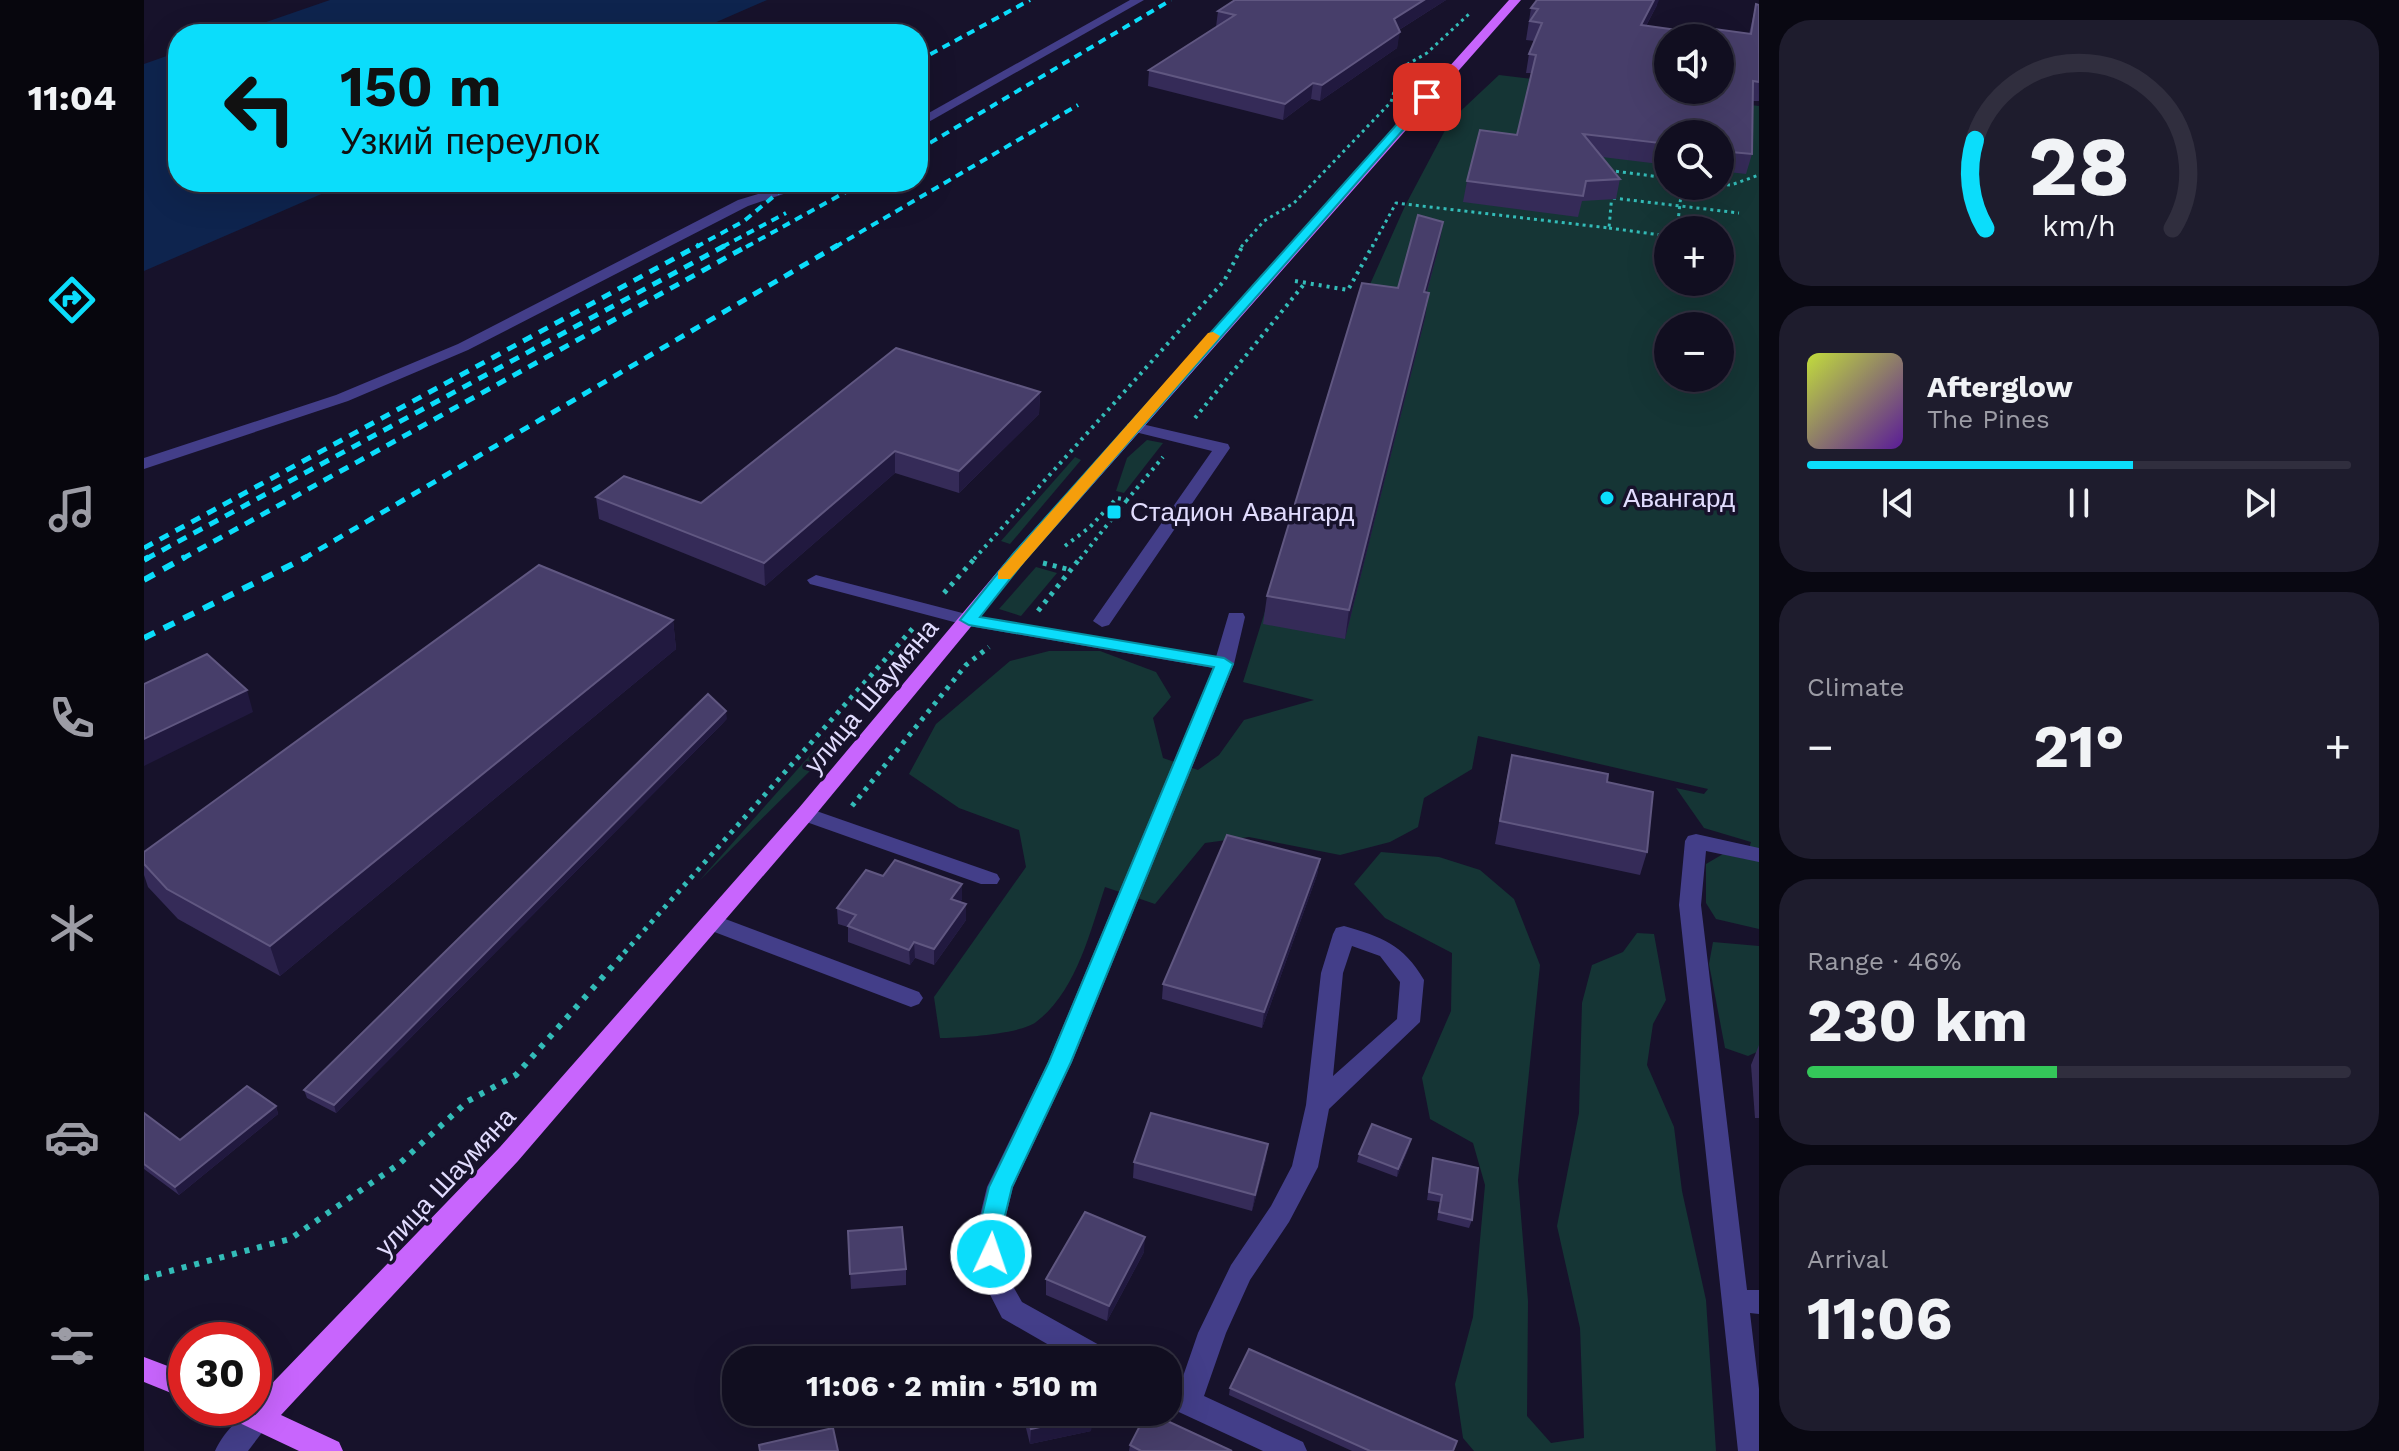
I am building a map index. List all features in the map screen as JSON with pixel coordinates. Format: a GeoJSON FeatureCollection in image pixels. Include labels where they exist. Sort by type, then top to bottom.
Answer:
{"type":"FeatureCollection","features":[{"type":"Feature","properties":{"kind":"main road","name":"улица Шаумяна"},"geometry":{"type":"LineString","coordinates":[[272,1389],[509,1154],[805,814],[1133,427],[1266,276],[1484,39],[1515,0]]}},
{"type":"Feature","properties":{"kind":"main road"},"geometry":{"type":"LineString","coordinates":[[144,1369],[168,1379]]}},
{"type":"Feature","properties":{"kind":"main road"},"geometry":{"type":"LineString","coordinates":[[272,1424],[329,1451]]}},
{"type":"Feature","properties":{"kind":"street"},"geometry":{"type":"LineString","coordinates":[[928,118],[1138,0]]}},
{"type":"Feature","properties":{"kind":"street"},"geometry":{"type":"LineString","coordinates":[[144,464],[342,398],[463,347],[743,203],[779,192]]}},
{"type":"Feature","properties":{"kind":"street"},"geometry":{"type":"LineString","coordinates":[[1102,621],[1222,448],[1133,427]]}},
{"type":"Feature","properties":{"kind":"street"},"geometry":{"type":"LineString","coordinates":[[816,580],[969,620],[1224,664]]}},
{"type":"Feature","properties":{"kind":"street"},"geometry":{"type":"LineString","coordinates":[[1075,1346],[1012,1310],[993,1275],[989,1232],[1000,1187],[1060,1062],[1224,664],[1236,617]]}},
{"type":"Feature","properties":{"kind":"street"},"geometry":{"type":"LineString","coordinates":[[805,814],[989,879]]}},
{"type":"Feature","properties":{"kind":"street"},"geometry":{"type":"LineString","coordinates":[[1752,1451],[1747,1301],[1690,905],[1696,841],[1759,855]]}},
{"type":"Feature","properties":{"kind":"street"},"geometry":{"type":"LineString","coordinates":[[712,922],[911,998]]}},
{"type":"Feature","properties":{"kind":"street"},"geometry":{"type":"LineString","coordinates":[[1182,1389],[1240,1273],[1280,1214],[1305,1167],[1318,1105],[1332,973],[1344,934],[1388,950],[1412,980],[1408,1022],[1318,1105]]}},
{"type":"Feature","properties":{"kind":"street"},"geometry":{"type":"LineString","coordinates":[[1182,1399],[1293,1451]]}},
{"type":"Feature","properties":{"kind":"street"},"geometry":{"type":"LineString","coordinates":[[229,1451],[242,1426]]}},
{"type":"Feature","properties":{"kind":"path"},"geometry":{"type":"LineString","coordinates":[[144,1278],[290,1239],[399,1164],[468,1101],[516,1075],[1224,281],[1235,255],[1264,221],[1294,203],[1391,102],[1401,68],[1427,53],[1477,9]]}},
{"type":"Feature","properties":{"kind":"path"},"geometry":{"type":"LineString","coordinates":[[1609,228],[1614,171],[1654,176]]}},
{"type":"Feature","properties":{"kind":"path"},"geometry":{"type":"LineString","coordinates":[[1734,184],[1759,175]]}},
{"type":"Feature","properties":{"kind":"path"},"geometry":{"type":"LineString","coordinates":[[1612,197],[1739,213]]}},
{"type":"Feature","properties":{"kind":"path"},"geometry":{"type":"LineString","coordinates":[[1678,216],[1680,200]]}},
{"type":"Feature","properties":{"kind":"path"},"geometry":{"type":"LineString","coordinates":[[1266,276],[1348,290],[1396,203],[1654,234]]}},
{"type":"Feature","properties":{"kind":"path"},"geometry":{"type":"LineString","coordinates":[[836,824],[966,665],[981,652],[1022,629],[1127,500]]}},
{"type":"Feature","properties":{"kind":"path"},"geometry":{"type":"LineString","coordinates":[[1042,562],[1071,570]]}},
{"type":"Feature","properties":{"kind":"green space"},"geometry":{"type":"Polygon","coordinates":[[[1499,75],[1654,93],[1654,104],[1734,103],[1759,106],[1759,929],[1716,919],[1706,903],[1706,864],[1723,854],[1746,859],[1751,842],[1704,828],[1676,788],[1704,794],[1708,789],[1478,736],[1472,769],[1424,798],[1418,827],[1390,842],[1340,855],[1249,837],[1205,843],[1155,904],[1105,887],[1071,978],[1062,995],[1036,1022],[1017,1030],[940,1038],[934,997],[1026,867],[1019,830],[959,808],[909,774],[936,724],[1010,661],[1049,651],[1100,651],[1156,672],[1171,697],[1153,718],[1163,758],[1198,770],[1219,755],[1244,720],[1314,700],[1243,682],[1359,309],[1405,206],[1450,121],[1499,75]]]}},
{"type":"Feature","properties":{"kind":"green space"},"geometry":{"type":"Polygon","coordinates":[[[1147,440],[1163,443],[1124,493],[1116,491],[1127,458],[1147,440]]]}},
{"type":"Feature","properties":{"kind":"green space"},"geometry":{"type":"Polygon","coordinates":[[[1075,457],[1081,460],[1010,544],[1001,541],[1075,457]]]}},
{"type":"Feature","properties":{"kind":"green space"},"geometry":{"type":"Polygon","coordinates":[[[1036,567],[1057,573],[1021,616],[999,609],[1036,567]]]}},
{"type":"Feature","properties":{"kind":"green space"},"geometry":{"type":"Polygon","coordinates":[[[826,737],[818,763],[699,881],[826,737]]]}},
{"type":"Feature","properties":{"kind":"green space"},"geometry":{"type":"Polygon","coordinates":[[[1381,852],[1439,857],[1480,870],[1514,899],[1540,965],[1518,1180],[1528,1301],[1527,1416],[1551,1443],[1584,1438],[1580,1328],[1557,1226],[1579,1113],[1582,1003],[1592,965],[1623,952],[1637,933],[1654,934],[1666,1000],[1653,1024],[1647,1065],[1674,1127],[1682,1191],[1706,1300],[1716,1451],[1474,1451],[1463,1438],[1455,1384],[1473,1317],[1485,1185],[1473,1143],[1430,1119],[1422,1078],[1451,1011],[1452,953],[1385,918],[1354,884],[1381,852]]]}},
{"type":"Feature","properties":{"kind":"green space"},"geometry":{"type":"Polygon","coordinates":[[[1713,942],[1759,946],[1759,1051],[1748,1056],[1725,1048],[1709,964],[1713,942]]]}},
{"type":"Feature","properties":{"kind":"water"},"geometry":{"type":"Polygon","coordinates":[[[330,0],[767,0],[712,24],[261,24],[330,0]]]}},
{"type":"Feature","properties":{"kind":"water"},"geometry":{"type":"Polygon","coordinates":[[[168,56],[168,192],[326,192],[144,271],[144,64],[168,56]]]}},
{"type":"Feature","properties":{"kind":"building"},"geometry":{"type":"Polygon","coordinates":[[[1235,0],[1424,0],[1394,19],[1400,32],[1322,85],[1313,83],[1285,104],[1149,70],[1235,15],[1218,11],[1235,0]]]}},
{"type":"Feature","properties":{"kind":"building"},"geometry":{"type":"Polygon","coordinates":[[[1537,0],[1654,0],[1641,25],[1654,27],[1654,104],[1734,104],[1734,32],[1751,34],[1756,4],[1759,5],[1759,82],[1753,81],[1752,154],[1734,152],[1734,120],[1654,120],[1654,142],[1583,134],[1620,179],[1586,181],[1583,196],[1467,181],[1480,130],[1517,135],[1536,55],[1529,54],[1542,23],[1530,21],[1538,9],[1531,8],[1537,0]]]}},
{"type":"Feature","properties":{"kind":"building"},"geometry":{"type":"Polygon","coordinates":[[[1418,215],[1443,222],[1424,292],[1429,293],[1349,610],[1267,596],[1362,283],[1398,288],[1418,215]]]}},
{"type":"Feature","properties":{"kind":"building"},"geometry":{"type":"Polygon","coordinates":[[[896,348],[1040,392],[959,471],[895,451],[764,563],[596,497],[624,476],[701,503],[896,348]]]}},
{"type":"Feature","properties":{"kind":"building"},"geometry":{"type":"Polygon","coordinates":[[[539,565],[673,620],[270,946],[167,889],[144,864],[144,852],[539,565]]]}},
{"type":"Feature","properties":{"kind":"building"},"geometry":{"type":"Polygon","coordinates":[[[207,654],[247,690],[144,739],[144,684],[207,654]]]}},
{"type":"Feature","properties":{"kind":"building"},"geometry":{"type":"Polygon","coordinates":[[[708,694],[726,711],[334,1105],[304,1090],[708,694]]]}},
{"type":"Feature","properties":{"kind":"building"},"geometry":{"type":"Polygon","coordinates":[[[1512,755],[1608,774],[1607,782],[1653,792],[1647,852],[1500,821],[1512,755]]]}},
{"type":"Feature","properties":{"kind":"building"},"geometry":{"type":"Polygon","coordinates":[[[1227,835],[1320,859],[1264,1012],[1163,984],[1227,835]]]}},
{"type":"Feature","properties":{"kind":"building"},"geometry":{"type":"Polygon","coordinates":[[[895,860],[962,884],[951,899],[966,904],[934,949],[914,942],[909,950],[848,926],[856,915],[837,908],[866,870],[883,876],[895,860]]]}},
{"type":"Feature","properties":{"kind":"building"},"geometry":{"type":"Polygon","coordinates":[[[247,1086],[276,1106],[175,1187],[144,1164],[144,1113],[180,1140],[247,1086]]]}},
{"type":"Feature","properties":{"kind":"building"},"geometry":{"type":"Polygon","coordinates":[[[1151,1113],[1268,1144],[1255,1195],[1134,1162],[1151,1113]]]}},
{"type":"Feature","properties":{"kind":"building"},"geometry":{"type":"Polygon","coordinates":[[[1372,1124],[1411,1139],[1398,1169],[1359,1154],[1372,1124]]]}},
{"type":"Feature","properties":{"kind":"building"},"geometry":{"type":"Polygon","coordinates":[[[1433,1158],[1478,1168],[1472,1220],[1439,1212],[1442,1195],[1429,1192],[1433,1158]]]}},
{"type":"Feature","properties":{"kind":"building"},"geometry":{"type":"Polygon","coordinates":[[[1085,1212],[1145,1237],[1109,1306],[1046,1279],[1085,1212]]]}},
{"type":"Feature","properties":{"kind":"building"},"geometry":{"type":"Polygon","coordinates":[[[902,1227],[906,1269],[850,1274],[848,1231],[902,1227]]]}},
{"type":"Feature","properties":{"kind":"building"},"geometry":{"type":"Polygon","coordinates":[[[1249,1349],[1457,1441],[1453,1451],[1370,1451],[1230,1388],[1249,1349]]]}},
{"type":"Feature","properties":{"kind":"building"},"geometry":{"type":"Polygon","coordinates":[[[1140,1426],[1178,1426],[1232,1451],[1141,1451],[1130,1445],[1140,1426]]]}},
{"type":"Feature","properties":{"kind":"building"},"geometry":{"type":"Polygon","coordinates":[[[833,1428],[838,1451],[760,1451],[759,1445],[833,1428]]]}},
{"type":"Feature","properties":{"kind":"railway"},"geometry":{"type":"LineString","coordinates":[[928,56],[1030,0]]}},
{"type":"Feature","properties":{"kind":"railway"},"geometry":{"type":"LineString","coordinates":[[928,144],[1171,0]]}},
{"type":"Feature","properties":{"kind":"railway"},"geometry":{"type":"LineString","coordinates":[[835,247],[1078,105]]}},
{"type":"Feature","properties":{"kind":"railway"},"geometry":{"type":"LineString","coordinates":[[696,247],[744,221],[779,192]]}},
{"type":"Feature","properties":{"kind":"railway"},"geometry":{"type":"LineString","coordinates":[[746,247],[846,192]]}},
{"type":"Feature","properties":{"kind":"railway"},"geometry":{"type":"LineString","coordinates":[[722,247],[786,213]]}},
{"type":"Feature","properties":{"kind":"railway"},"geometry":{"type":"LineString","coordinates":[[144,548],[699,245]]}},
{"type":"Feature","properties":{"kind":"railway"},"geometry":{"type":"LineString","coordinates":[[146,559],[726,245]]}},
{"type":"Feature","properties":{"kind":"railway"},"geometry":{"type":"LineString","coordinates":[[182,559],[749,245]]}},
{"type":"Feature","properties":{"kind":"railway"},"geometry":{"type":"LineString","coordinates":[[303,559],[838,245]]}},
{"type":"Feature","properties":{"kind":"railway"},"geometry":{"type":"LineString","coordinates":[[144,560],[149,557]]}},
{"type":"Feature","properties":{"kind":"railway"},"geometry":{"type":"LineString","coordinates":[[144,580],[185,557]]}},
{"type":"Feature","properties":{"kind":"railway"},"geometry":{"type":"LineString","coordinates":[[303,559],[307,557]]}},
{"type":"Feature","properties":{"kind":"railway"},"geometry":{"type":"LineString","coordinates":[[144,638],[303,559]]}},
{"type":"Feature","properties":{"kind":"slow traffic"},"geometry":{"type":"LineString","coordinates":[[1004,576],[1213,336]]}},
{"type":"Feature","properties":{"kind":"place","name":"Авангард"},"geometry":{"type":"Point","coordinates":[1607,498]}},
{"type":"Feature","properties":{"kind":"place","name":"Стадион Авангард"},"geometry":{"type":"Point","coordinates":[1114,512]}},
{"type":"Feature","properties":{"kind":"route"},"geometry":{"type":"LineString","coordinates":[[991,1254],[989,1232],[1000,1187],[1060,1062],[1224,664],[969,620],[1020,556],[1427,97]]}}]}
